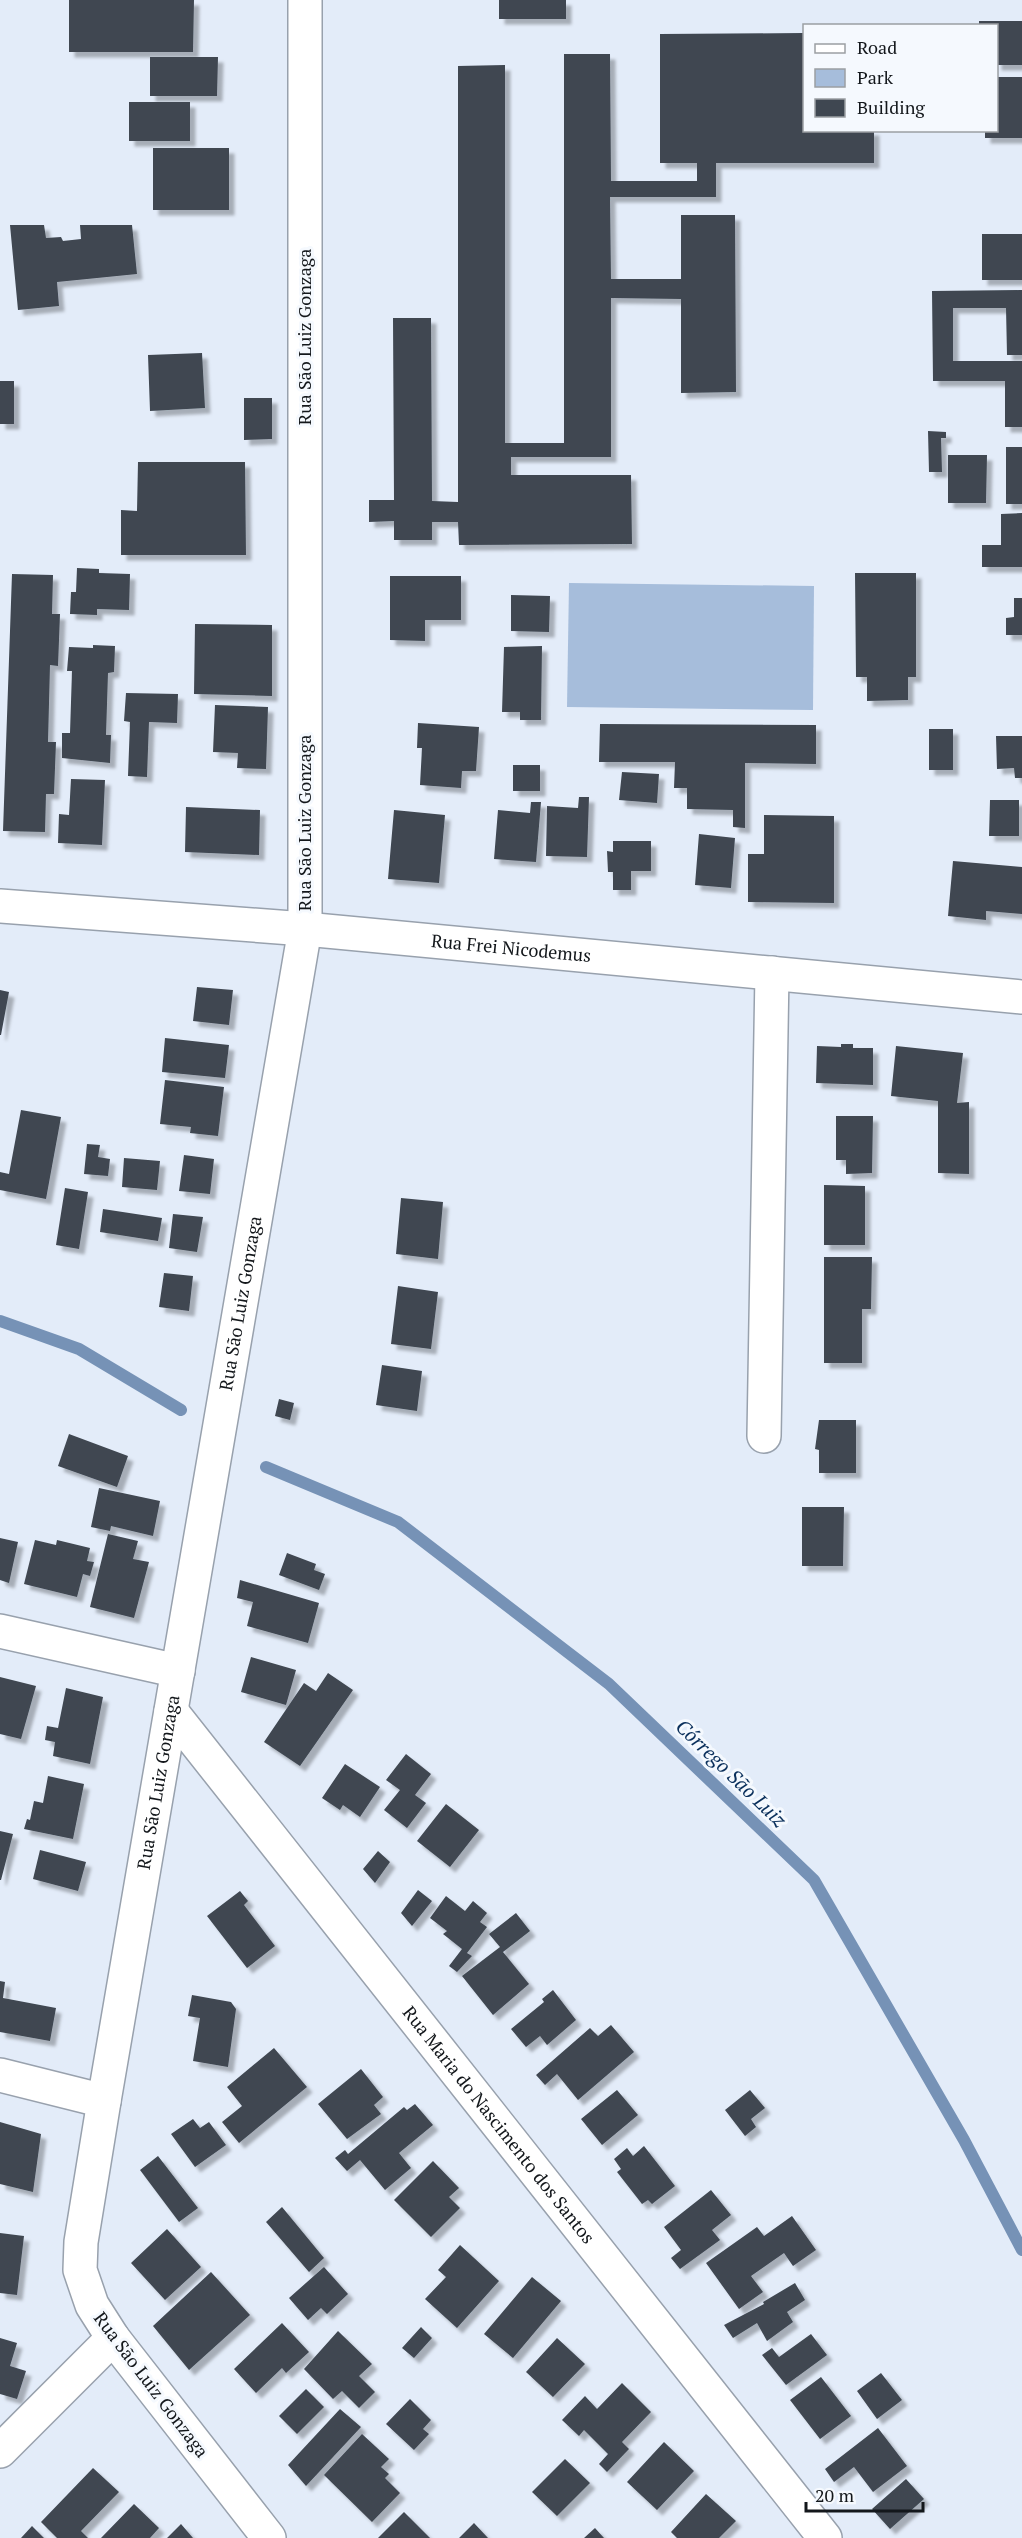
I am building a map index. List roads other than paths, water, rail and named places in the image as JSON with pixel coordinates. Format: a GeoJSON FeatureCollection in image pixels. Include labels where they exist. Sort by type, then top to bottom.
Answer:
{"type":"FeatureCollection","features":[{"type":"Feature","properties":{"kind":"street","name":"Rua São Luiz Gonzaga"},"geometry":{"type":"LineString","coordinates":[[269,2538],[112,2338],[92,2305],[80,2270],[81,2242],[104,2101],[305,929],[305,0]]}},
{"type":"Feature","properties":{"kind":"street","name":"Rua Frei Nicodemus"},"geometry":{"type":"LineString","coordinates":[[0,906],[305,929],[1022,997]]}},
{"type":"Feature","properties":{"kind":"street"},"geometry":{"type":"LineString","coordinates":[[764,1436],[772,973]]}},
{"type":"Feature","properties":{"kind":"street"},"geometry":{"type":"LineString","coordinates":[[0,1632],[178,1671]]}},
{"type":"Feature","properties":{"kind":"street","name":"Rua Maria do Nascimento dos Santos"},"geometry":{"type":"LineString","coordinates":[[171,1711],[825,2538]]}},
{"type":"Feature","properties":{"kind":"street"},"geometry":{"type":"LineString","coordinates":[[0,2075],[104,2101]]}},
{"type":"Feature","properties":{"kind":"street"},"geometry":{"type":"LineString","coordinates":[[0,2451],[112,2338]]}},
{"type":"Feature","properties":{"kind":"waterway","name":"Córrego São Luiz"},"geometry":{"type":"LineString","coordinates":[[0,1321],[79,1349],[181,1410]]}},
{"type":"Feature","properties":{"kind":"waterway","name":"Córrego São Luiz"},"geometry":{"type":"LineString","coordinates":[[266,1467],[398,1522],[609,1684],[814,1880],[964,2140],[1022,2250]]}}]}
